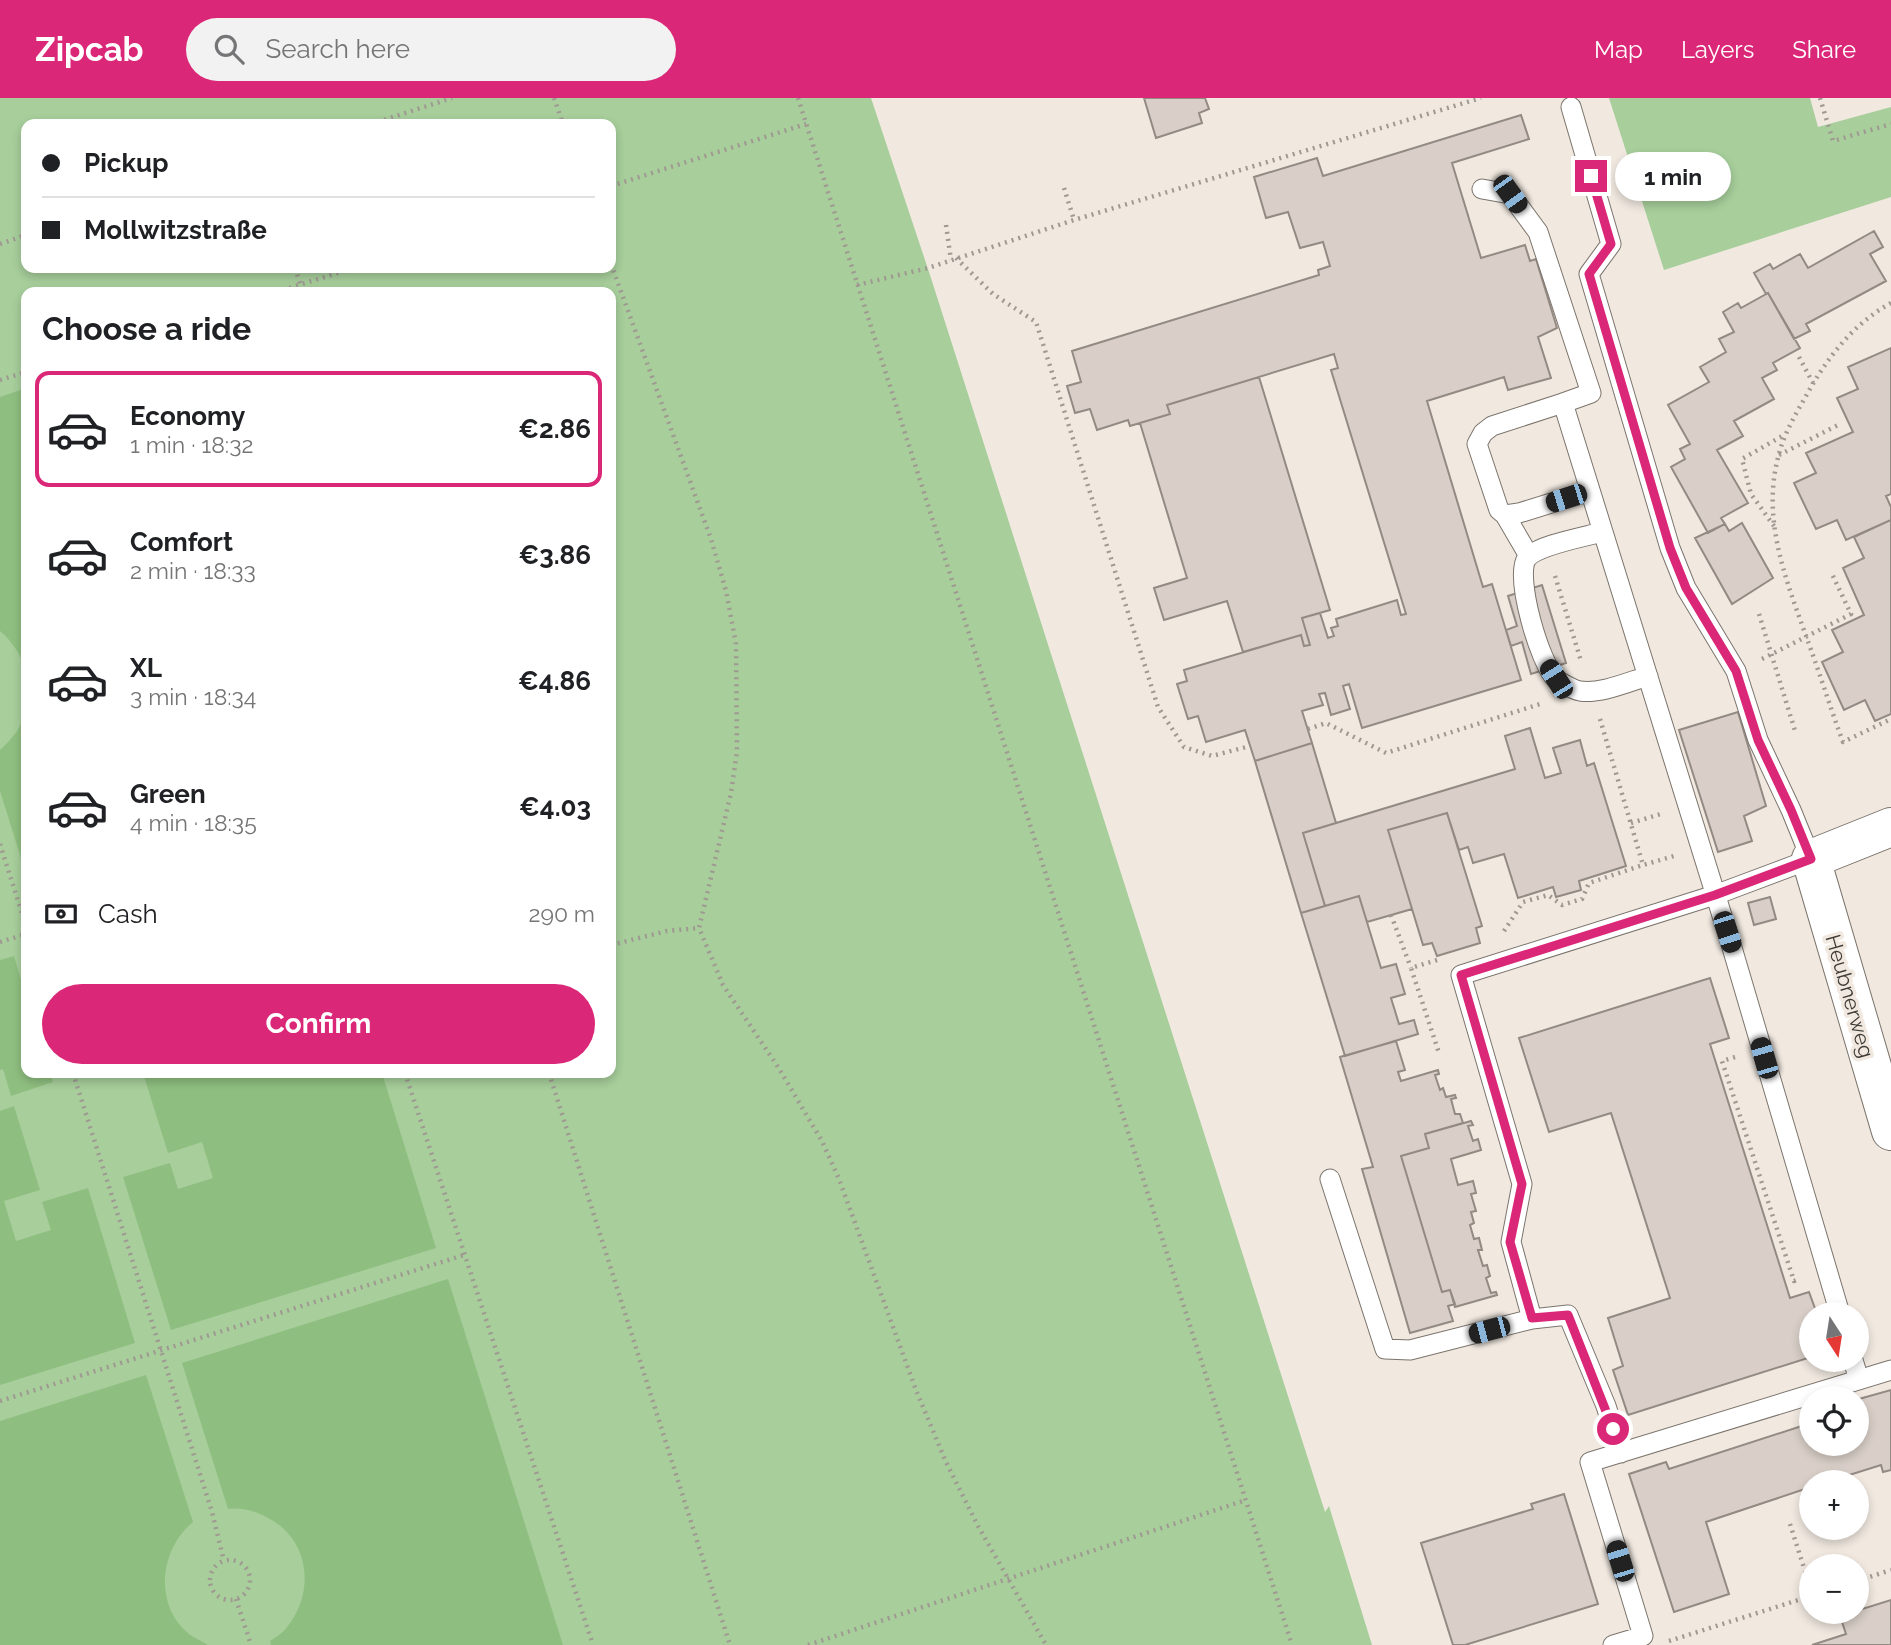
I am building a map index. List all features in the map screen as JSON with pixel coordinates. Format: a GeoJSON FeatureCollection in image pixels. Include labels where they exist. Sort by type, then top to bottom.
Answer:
{"type":"FeatureCollection","features":[{"type":"Feature","properties":{"kind":"street"},"geometry":{"type":"LineString","coordinates":[[1811,859],[1891,827]]}},
{"type":"Feature","properties":{"kind":"street","name":"Heubnerweg"},"geometry":{"type":"LineString","coordinates":[[1811,859],[1891,1131]]}},
{"type":"Feature","properties":{"kind":"lane"},"geometry":{"type":"LineString","coordinates":[[1532,1318],[1510,1242],[1522,1184],[1461,975],[1715,895],[1811,859],[1758,740],[1736,671],[1686,588],[1670,548],[1589,274],[1611,244],[1571,107]]}},
{"type":"Feature","properties":{"kind":"lane"},"geometry":{"type":"LineString","coordinates":[[1482,189],[1510,194],[1538,232],[1591,393],[1492,426],[1483,433],[1477,444],[1499,510],[1505,515],[1529,556]]}},
{"type":"Feature","properties":{"kind":"lane"},"geometry":{"type":"LineString","coordinates":[[1563,403],[1715,895],[1836,1302]]}},
{"type":"Feature","properties":{"kind":"lane"},"geometry":{"type":"LineString","coordinates":[[1505,515],[1590,491]]}},
{"type":"Feature","properties":{"kind":"lane"},"geometry":{"type":"LineString","coordinates":[[1602,532],[1546,548],[1529,556],[1523,566],[1524,594],[1545,662],[1556,679],[1579,691],[1648,677]]}},
{"type":"Feature","properties":{"kind":"lane"},"geometry":{"type":"LineString","coordinates":[[1330,1179],[1385,1349],[1410,1350],[1532,1318],[1568,1315],[1606,1406],[1621,1453]]}},
{"type":"Feature","properties":{"kind":"lane"},"geometry":{"type":"LineString","coordinates":[[1613,1645],[1643,1636],[1590,1462],[1891,1370]]}},
{"type":"Feature","properties":{"kind":"lane"},"geometry":{"type":"LineString","coordinates":[[1857,1372],[1859,1380]]}},
{"type":"Feature","properties":{"kind":"path"},"geometry":{"type":"LineString","coordinates":[[387,119],[452,98]]}},
{"type":"Feature","properties":{"kind":"path"},"geometry":{"type":"LineString","coordinates":[[554,98],[561,119]]}},
{"type":"Feature","properties":{"kind":"path"},"geometry":{"type":"LineString","coordinates":[[798,98],[1292,1645]]}},
{"type":"Feature","properties":{"kind":"path"},"geometry":{"type":"LineString","coordinates":[[857,285],[953,259],[1481,98]]}},
{"type":"Feature","properties":{"kind":"path"},"geometry":{"type":"LineString","coordinates":[[1820,98],[1833,141],[1891,124]]}},
{"type":"Feature","properties":{"kind":"path"},"geometry":{"type":"LineString","coordinates":[[616,184],[806,124]]}},
{"type":"Feature","properties":{"kind":"path"},"geometry":{"type":"LineString","coordinates":[[1064,188],[1074,220]]}},
{"type":"Feature","properties":{"kind":"path"},"geometry":{"type":"LineString","coordinates":[[946,225],[953,259],[993,294],[1036,322],[1158,707],[1184,747],[1212,756],[1250,746]]}},
{"type":"Feature","properties":{"kind":"path"},"geometry":{"type":"LineString","coordinates":[[0,244],[21,237]]}},
{"type":"Feature","properties":{"kind":"path"},"geometry":{"type":"LineString","coordinates":[[297,273],[301,285]]}},
{"type":"Feature","properties":{"kind":"path"},"geometry":{"type":"LineString","coordinates":[[294,287],[338,273]]}},
{"type":"Feature","properties":{"kind":"path"},"geometry":{"type":"LineString","coordinates":[[614,273],[711,539],[726,591],[736,644],[737,751],[731,793],[699,928],[723,985],[822,1141],[941,1450],[978,1527],[1046,1645]]}},
{"type":"Feature","properties":{"kind":"path"},"geometry":{"type":"LineString","coordinates":[[1891,303],[1860,325],[1831,356],[1785,435],[1773,481],[1776,544],[1843,742],[1891,719]]}},
{"type":"Feature","properties":{"kind":"path"},"geometry":{"type":"LineString","coordinates":[[1799,357],[1813,384]]}},
{"type":"Feature","properties":{"kind":"path"},"geometry":{"type":"LineString","coordinates":[[0,380],[21,374]]}},
{"type":"Feature","properties":{"kind":"path"},"geometry":{"type":"LineString","coordinates":[[1778,455],[1840,424]]}},
{"type":"Feature","properties":{"kind":"path"},"geometry":{"type":"LineString","coordinates":[[1774,526],[1751,494],[1742,459],[1785,435]]}},
{"type":"Feature","properties":{"kind":"path"},"geometry":{"type":"LineString","coordinates":[[1736,671],[1851,614],[1832,574]]}},
{"type":"Feature","properties":{"kind":"path"},"geometry":{"type":"LineString","coordinates":[[1759,614],[1796,734]]}},
{"type":"Feature","properties":{"kind":"path"},"geometry":{"type":"LineString","coordinates":[[1308,729],[1326,723],[1386,753],[1579,691]]}},
{"type":"Feature","properties":{"kind":"path"},"geometry":{"type":"LineString","coordinates":[[0,844],[21,910]]}},
{"type":"Feature","properties":{"kind":"path"},"geometry":{"type":"LineString","coordinates":[[1391,915],[1411,968]]}},
{"type":"Feature","properties":{"kind":"path"},"geometry":{"type":"LineString","coordinates":[[616,943],[667,930],[699,928]]}},
{"type":"Feature","properties":{"kind":"path"},"geometry":{"type":"LineString","coordinates":[[0,942],[21,936]]}},
{"type":"Feature","properties":{"kind":"path"},"geometry":{"type":"LineString","coordinates":[[75,1078],[212,1512],[224,1561]]}},
{"type":"Feature","properties":{"kind":"path"},"geometry":{"type":"LineString","coordinates":[[407,1078],[593,1645]]}},
{"type":"Feature","properties":{"kind":"path"},"geometry":{"type":"LineString","coordinates":[[551,1078],[730,1645]]}},
{"type":"Feature","properties":{"kind":"path"},"geometry":{"type":"LineString","coordinates":[[0,1401],[464,1255]]}},
{"type":"Feature","properties":{"kind":"path"},"geometry":{"type":"LineString","coordinates":[[808,1645],[1246,1500]]}},
{"type":"Feature","properties":{"kind":"path"},"geometry":{"type":"LineString","coordinates":[[1790,1524],[1800,1554]]}},
{"type":"Feature","properties":{"kind":"path"},"geometry":{"type":"LineString","coordinates":[[224,1561],[242,1564],[249,1574],[249,1587],[236,1599],[222,1599],[216,1595],[210,1583],[213,1569],[224,1561]]}},
{"type":"Feature","properties":{"kind":"path"},"geometry":{"type":"LineString","coordinates":[[1869,1577],[1891,1570]]}},
{"type":"Feature","properties":{"kind":"path"},"geometry":{"type":"LineString","coordinates":[[236,1599],[251,1645]]}},
{"type":"Feature","properties":{"kind":"path"},"geometry":{"type":"LineString","coordinates":[[1656,1645],[1799,1600]]}},
{"type":"Feature","properties":{"kind":"green space"},"geometry":{"type":"Polygon","coordinates":[[[0,98],[871,98],[1325,1512],[1329,1506],[1372,1645],[0,1645],[0,98]]]}},
{"type":"Feature","properties":{"kind":"green space"},"geometry":{"type":"Polygon","coordinates":[[[1609,98],[1810,98],[1818,127],[1891,107],[1891,197],[1664,270],[1609,98]]]}},
{"type":"Feature","properties":{"kind":"green space"},"geometry":{"type":"Polygon","coordinates":[[[21,390],[21,659],[9,639],[0,631],[0,397],[21,390]]]}},
{"type":"Feature","properties":{"kind":"green space"},"geometry":{"type":"Polygon","coordinates":[[[21,724],[21,858],[0,791],[0,750],[21,724]]]}},
{"type":"Feature","properties":{"kind":"green space"},"geometry":{"type":"Polygon","coordinates":[[[14,956],[21,980],[21,1078],[52,1078],[53,1082],[11,1096],[3,1069],[0,1070],[0,960],[14,956]]]}},
{"type":"Feature","properties":{"kind":"green space"},"geometry":{"type":"Polygon","coordinates":[[[145,1078],[384,1078],[436,1248],[171,1330],[123,1177],[170,1163],[178,1189],[213,1178],[202,1142],[168,1153],[145,1078]]]}},
{"type":"Feature","properties":{"kind":"green space"},"geometry":{"type":"Polygon","coordinates":[[[14,1106],[40,1190],[4,1201],[16,1241],[51,1230],[42,1202],[88,1188],[135,1343],[0,1385],[0,1111],[14,1106]]]}},
{"type":"Feature","properties":{"kind":"green space"},"geometry":{"type":"Polygon","coordinates":[[[448,1279],[563,1645],[271,1645],[270,1641],[287,1627],[296,1614],[302,1599],[304,1568],[300,1554],[293,1540],[270,1519],[250,1511],[228,1509],[182,1363],[448,1279]]]}},
{"type":"Feature","properties":{"kind":"green space"},"geometry":{"type":"Polygon","coordinates":[[[146,1375],[193,1522],[173,1547],[165,1577],[166,1593],[177,1622],[189,1634],[208,1645],[0,1645],[0,1421],[146,1375]]]}},
{"type":"Feature","properties":{"kind":"building"},"geometry":{"type":"Polygon","coordinates":[[[1144,98],[1205,98],[1209,109],[1199,113],[1202,123],[1156,138],[1144,98]]]}},
{"type":"Feature","properties":{"kind":"building"},"geometry":{"type":"Polygon","coordinates":[[[1521,115],[1529,139],[1452,163],[1481,258],[1525,245],[1530,261],[1536,259],[1557,328],[1538,337],[1551,378],[1508,390],[1504,377],[1427,401],[1483,587],[1492,584],[1521,680],[1362,728],[1349,684],[1343,686],[1350,709],[1331,715],[1325,693],[1319,694],[1323,705],[1302,711],[1312,743],[1255,761],[1245,730],[1206,742],[1198,716],[1188,719],[1177,684],[1187,681],[1184,670],[1301,635],[1304,646],[1310,645],[1302,618],[1320,613],[1328,638],[1334,636],[1331,628],[1338,626],[1336,619],[1397,600],[1401,615],[1406,614],[1331,370],[1338,368],[1334,354],[1167,405],[1170,414],[1130,426],[1128,420],[1097,430],[1090,409],[1075,413],[1067,386],[1081,382],[1072,351],[1319,275],[1318,270],[1330,266],[1323,242],[1300,248],[1288,212],[1266,218],[1254,177],[1317,158],[1323,176],[1521,115]]]}},
{"type":"Feature","properties":{"kind":"building"},"geometry":{"type":"Polygon","coordinates":[[[1874,231],[1883,247],[1870,254],[1886,281],[1806,324],[1810,331],[1794,339],[1754,273],[1770,264],[1773,269],[1800,254],[1808,268],[1874,231]]]}},
{"type":"Feature","properties":{"kind":"building"},"geometry":{"type":"Polygon","coordinates":[[[1768,293],[1800,348],[1773,363],[1777,370],[1762,378],[1774,399],[1734,421],[1743,436],[1717,450],[1748,503],[1721,518],[1725,524],[1708,533],[1671,467],[1685,459],[1680,449],[1690,444],[1668,405],[1709,382],[1700,367],[1726,352],[1719,339],[1734,332],[1723,312],[1738,303],[1741,308],[1768,293]]]}},
{"type":"Feature","properties":{"kind":"building"},"geometry":{"type":"Polygon","coordinates":[[[1891,348],[1891,494],[1886,496],[1891,507],[1891,520],[1846,540],[1837,520],[1816,529],[1794,483],[1816,473],[1806,453],[1853,432],[1837,398],[1858,389],[1848,367],[1891,348]]]}},
{"type":"Feature","properties":{"kind":"building"},"geometry":{"type":"Polygon","coordinates":[[[1259,377],[1330,610],[1302,618],[1310,645],[1304,646],[1301,635],[1243,652],[1227,601],[1164,620],[1154,588],[1187,578],[1140,423],[1170,414],[1167,405],[1259,377]]]}},
{"type":"Feature","properties":{"kind":"building"},"geometry":{"type":"Polygon","coordinates":[[[1891,520],[1891,714],[1875,721],[1865,700],[1844,710],[1822,662],[1843,652],[1832,630],[1864,615],[1843,568],[1864,558],[1854,537],[1891,520]]]}},
{"type":"Feature","properties":{"kind":"building"},"geometry":{"type":"Polygon","coordinates":[[[1742,523],[1773,578],[1732,604],[1695,538],[1725,524],[1729,531],[1742,523]]]}},
{"type":"Feature","properties":{"kind":"building"},"geometry":{"type":"Polygon","coordinates":[[[1542,585],[1566,663],[1531,674],[1522,642],[1511,646],[1506,630],[1517,626],[1508,596],[1542,585]]]}},
{"type":"Feature","properties":{"kind":"building"},"geometry":{"type":"Polygon","coordinates":[[[1738,712],[1766,806],[1744,816],[1752,841],[1718,852],[1679,730],[1738,712]]]}},
{"type":"Feature","properties":{"kind":"building"},"geometry":{"type":"Polygon","coordinates":[[[1530,728],[1545,778],[1561,773],[1553,748],[1580,740],[1587,766],[1594,763],[1626,866],[1579,881],[1581,890],[1556,897],[1553,887],[1518,898],[1504,854],[1473,863],[1468,847],[1459,850],[1447,813],[1388,830],[1412,909],[1367,922],[1359,896],[1325,906],[1303,833],[1515,769],[1505,736],[1530,728]]]}},
{"type":"Feature","properties":{"kind":"building"},"geometry":{"type":"Polygon","coordinates":[[[1312,743],[1336,823],[1303,833],[1325,906],[1301,913],[1255,761],[1312,743]]]}},
{"type":"Feature","properties":{"kind":"building"},"geometry":{"type":"Polygon","coordinates":[[[1447,813],[1482,926],[1476,928],[1480,943],[1437,956],[1432,943],[1423,945],[1388,830],[1447,813]]]}},
{"type":"Feature","properties":{"kind":"building"},"geometry":{"type":"Polygon","coordinates":[[[1359,896],[1381,968],[1396,964],[1405,994],[1391,998],[1399,1024],[1414,1020],[1418,1034],[1345,1056],[1301,913],[1359,896]]]}},
{"type":"Feature","properties":{"kind":"building"},"geometry":{"type":"Polygon","coordinates":[[[1770,897],[1776,919],[1754,925],[1748,903],[1770,897]]]}},
{"type":"Feature","properties":{"kind":"building"},"geometry":{"type":"Polygon","coordinates":[[[1710,978],[1729,1038],[1710,1044],[1790,1298],[1809,1292],[1813,1302],[1799,1302],[1799,1361],[1628,1415],[1613,1370],[1623,1366],[1608,1318],[1670,1298],[1611,1113],[1549,1132],[1519,1038],[1710,978]]]}},
{"type":"Feature","properties":{"kind":"building"},"geometry":{"type":"Polygon","coordinates":[[[1396,1041],[1405,1070],[1398,1072],[1401,1081],[1438,1070],[1439,1074],[1435,1075],[1440,1090],[1443,1088],[1446,1097],[1455,1095],[1456,1098],[1451,1099],[1455,1114],[1460,1114],[1463,1123],[1425,1134],[1429,1148],[1401,1156],[1442,1292],[1450,1290],[1455,1304],[1448,1306],[1453,1321],[1410,1333],[1362,1169],[1373,1167],[1340,1057],[1396,1041]]]}},
{"type":"Feature","properties":{"kind":"building"},"geometry":{"type":"Polygon","coordinates":[[[1471,1121],[1473,1125],[1468,1126],[1473,1141],[1478,1139],[1481,1150],[1451,1159],[1458,1185],[1473,1181],[1476,1193],[1471,1194],[1476,1211],[1471,1212],[1474,1223],[1470,1225],[1474,1239],[1479,1238],[1482,1250],[1478,1250],[1483,1266],[1487,1265],[1490,1276],[1486,1278],[1491,1293],[1496,1292],[1497,1295],[1455,1307],[1450,1290],[1442,1292],[1401,1156],[1429,1148],[1425,1134],[1471,1121]]]}},
{"type":"Feature","properties":{"kind":"building"},"geometry":{"type":"Polygon","coordinates":[[[1891,1390],[1891,1470],[1883,1472],[1881,1465],[1865,1470],[1799,1470],[1799,1491],[1706,1522],[1729,1594],[1674,1612],[1629,1474],[1666,1462],[1669,1469],[1799,1427],[1799,1456],[1869,1456],[1869,1396],[1891,1390]]]}},
{"type":"Feature","properties":{"kind":"building"},"geometry":{"type":"Polygon","coordinates":[[[1564,1494],[1598,1604],[1465,1645],[1453,1645],[1421,1543],[1533,1509],[1531,1504],[1564,1494]]]}},
{"type":"Feature","properties":{"kind":"building"},"geometry":{"type":"Polygon","coordinates":[[[1891,1600],[1891,1645],[1812,1645],[1846,1634],[1843,1624],[1869,1624],[1869,1607],[1891,1600]]]}},
{"type":"Feature","properties":{"kind":"route"},"geometry":{"type":"LineString","coordinates":[[1591,176],[1611,244],[1589,274],[1670,548],[1686,588],[1736,671],[1758,740],[1811,859],[1715,895],[1461,975],[1522,1184],[1510,1242],[1532,1318],[1568,1315],[1613,1429]]}}]}
